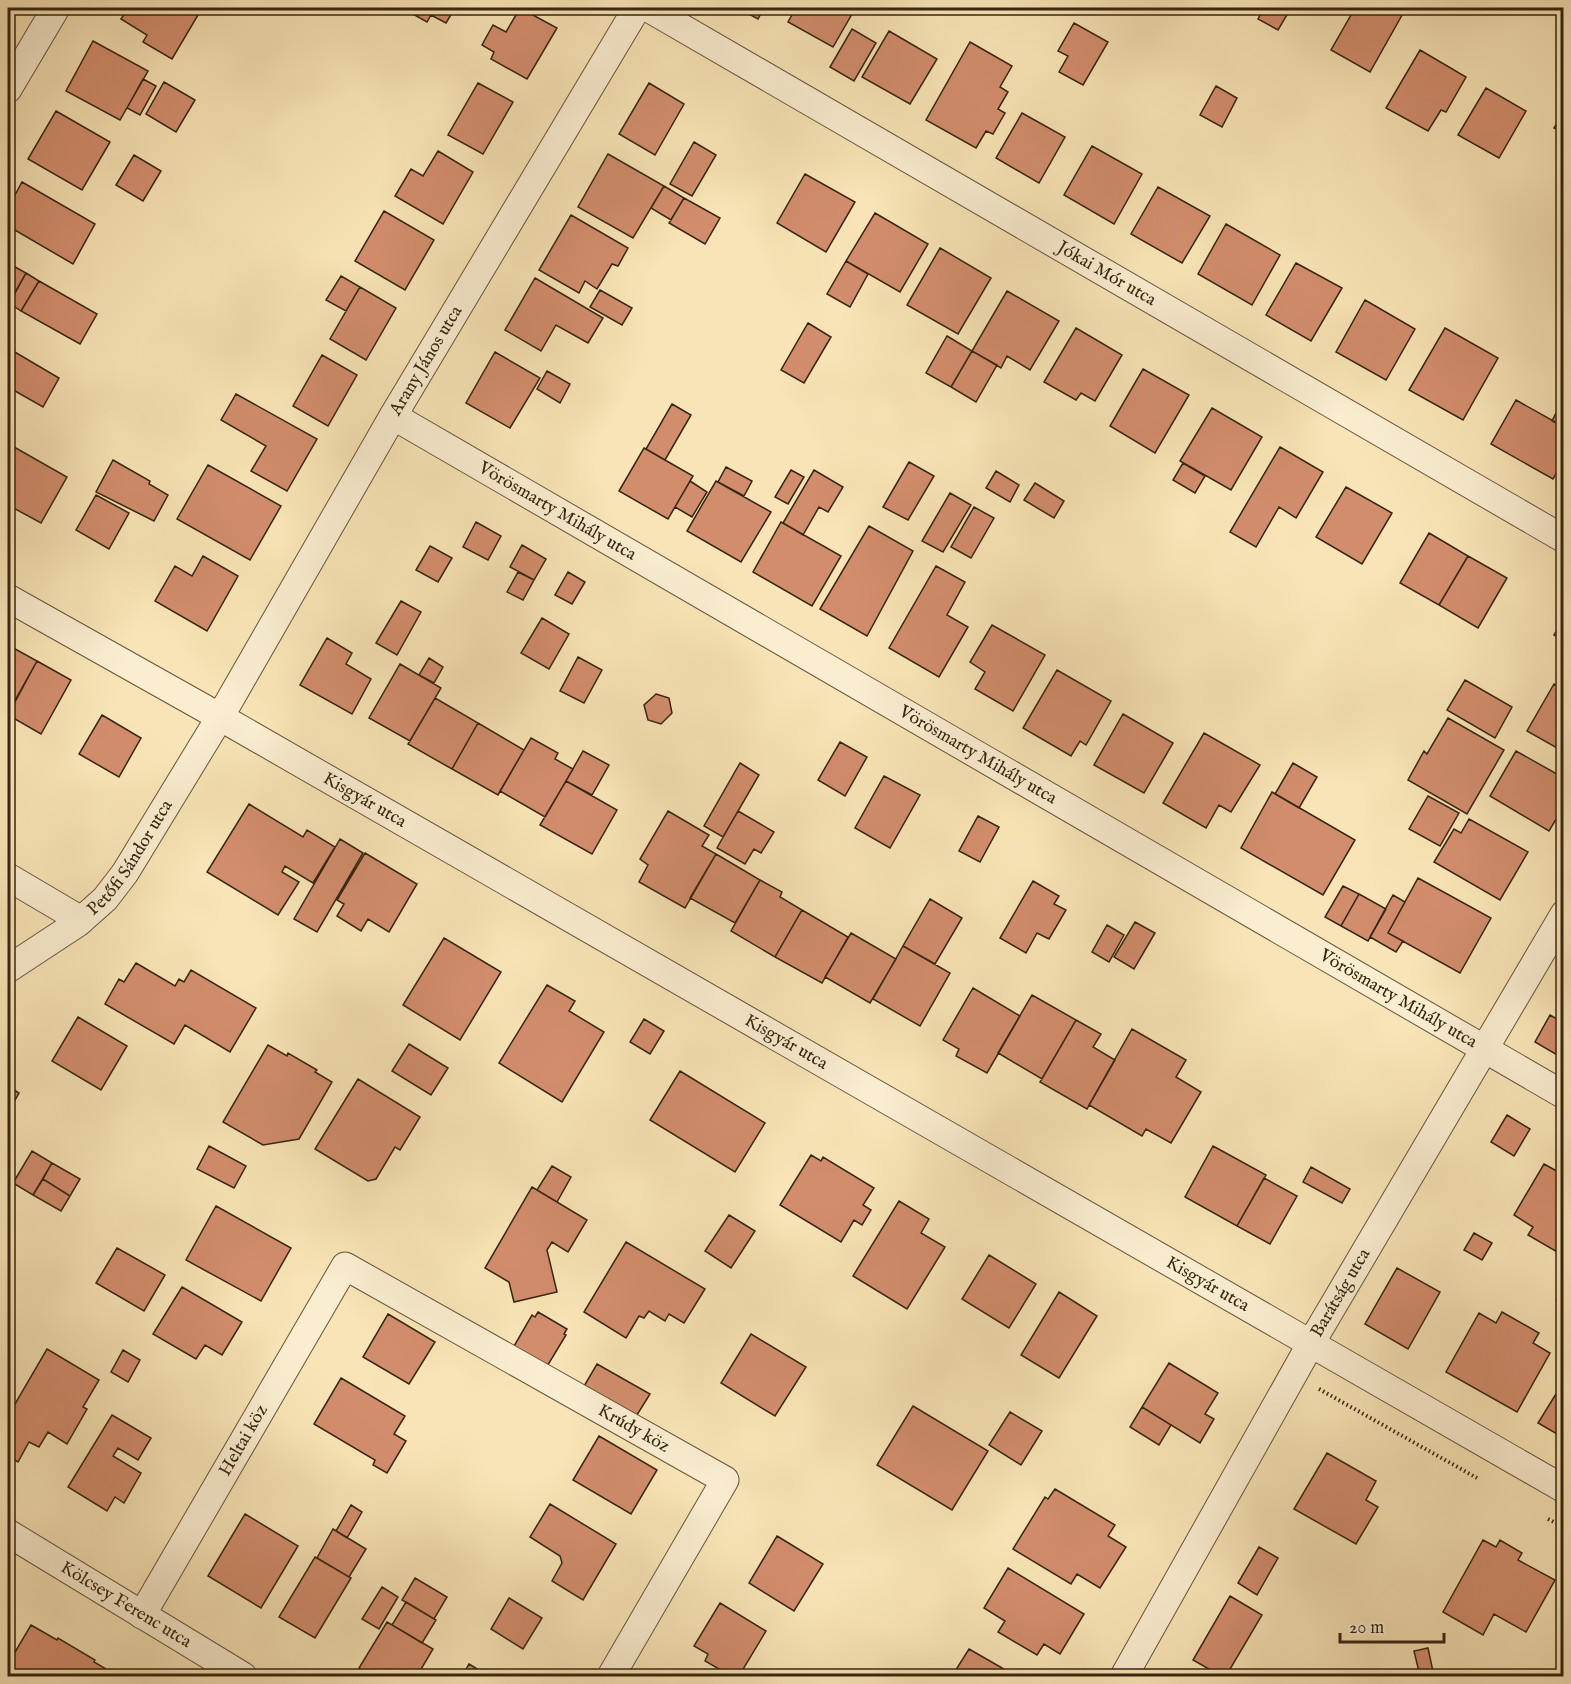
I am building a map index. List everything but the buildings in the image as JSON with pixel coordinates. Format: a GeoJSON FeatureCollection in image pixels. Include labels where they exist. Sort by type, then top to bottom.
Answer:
{"type":"FeatureCollection","features":[{"type":"Feature","properties":{"kind":"street"},"geometry":{"type":"LineString","coordinates":[[8,89],[56,8]]}},
{"type":"Feature","properties":{"kind":"street","name":"Arany János utca"},"geometry":{"type":"LineString","coordinates":[[220,717],[393,416],[638,8]]}},
{"type":"Feature","properties":{"kind":"street","name":"Jókai Mór utca"},"geometry":{"type":"LineString","coordinates":[[648,8],[1563,539]]}},
{"type":"Feature","properties":{"kind":"street","name":"Vörösmarty Mihály utca"},"geometry":{"type":"LineString","coordinates":[[393,416],[1563,1095]]}},
{"type":"Feature","properties":{"kind":"street","name":"Kisgyár utca"},"geometry":{"type":"LineString","coordinates":[[8,598],[220,717],[1563,1489]]}},
{"type":"Feature","properties":{"kind":"street","name":"Petőfi Sándor utca"},"geometry":{"type":"LineString","coordinates":[[8,969],[81,920],[105,899],[125,873],[220,717]]}},
{"type":"Feature","properties":{"kind":"street"},"geometry":{"type":"LineString","coordinates":[[8,877],[81,920]]}},
{"type":"Feature","properties":{"kind":"street","name":"Barátság utca"},"geometry":{"type":"LineString","coordinates":[[1124,1677],[1310,1345],[1563,914]]}},
{"type":"Feature","properties":{"kind":"street","name":"Heltai köz"},"geometry":{"type":"LineString","coordinates":[[142,1615],[345,1266]]}},
{"type":"Feature","properties":{"kind":"street","name":"Krúdy köz"},"geometry":{"type":"LineString","coordinates":[[345,1266],[725,1480],[610,1677]]}},
{"type":"Feature","properties":{"kind":"street","name":"Kölcsey Ferenc utca"},"geometry":{"type":"LineString","coordinates":[[8,1533],[243,1677]]}},
{"type":"Feature","properties":{"kind":"path"},"geometry":{"type":"LineString","coordinates":[[1293,1375],[1480,1480]]}},
{"type":"Feature","properties":{"kind":"path"},"geometry":{"type":"LineString","coordinates":[[1543,1516],[1563,1527]]}}]}
